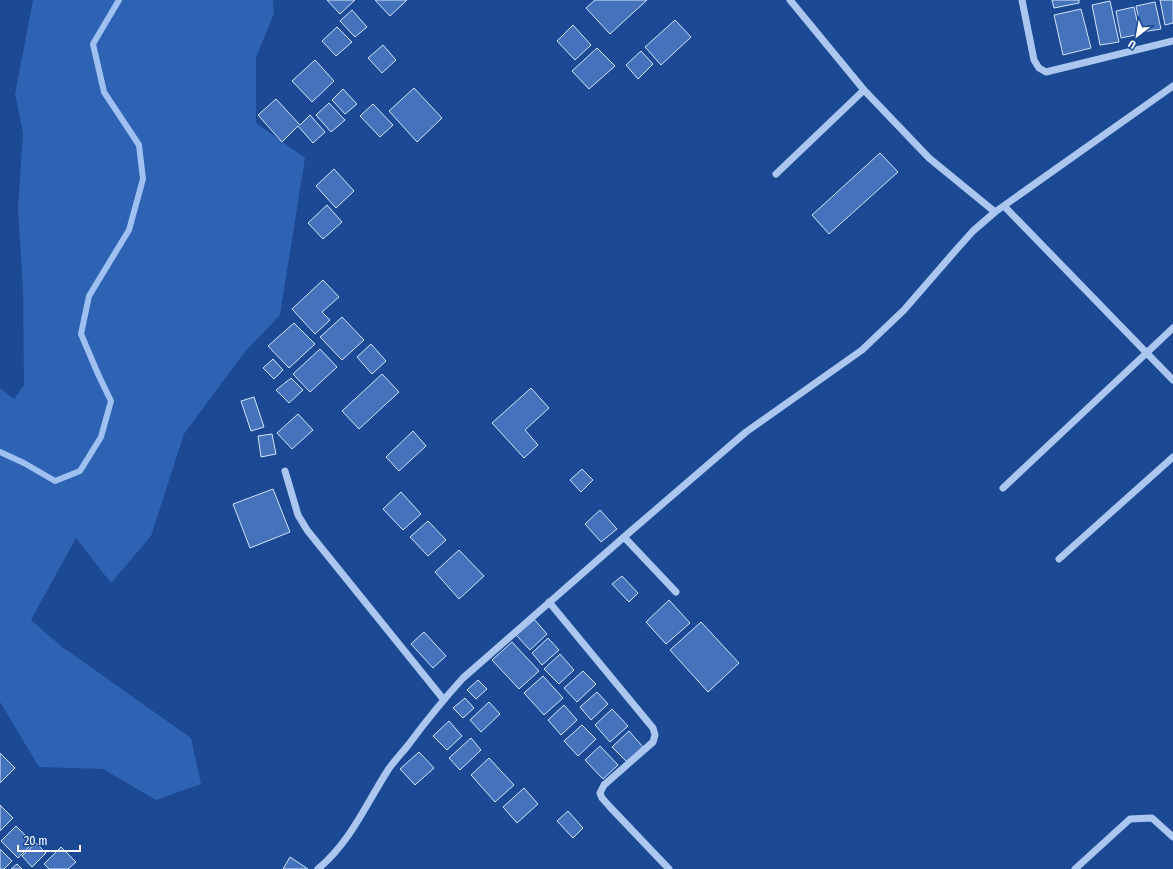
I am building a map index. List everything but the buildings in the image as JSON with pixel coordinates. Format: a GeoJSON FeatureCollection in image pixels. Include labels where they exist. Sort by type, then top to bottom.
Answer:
{"type":"FeatureCollection","features":[{"type":"Feature","properties":{"kind":"street"},"geometry":{"type":"LineString","coordinates":[[790,0],[864,90],[929,158],[995,212]]}},
{"type":"Feature","properties":{"kind":"street"},"geometry":{"type":"LineString","coordinates":[[1022,0],[1034,60],[1039,68],[1046,72],[1173,42]]}},
{"type":"Feature","properties":{"kind":"street"},"geometry":{"type":"LineString","coordinates":[[318,869],[328,861],[346,840],[389,770],[463,678],[624,536],[746,432],[862,350],[904,310],[973,231],[995,212],[1173,86]]}},
{"type":"Feature","properties":{"kind":"street"},"geometry":{"type":"LineString","coordinates":[[776,174],[864,90]]}},
{"type":"Feature","properties":{"kind":"street"},"geometry":{"type":"LineString","coordinates":[[1004,206],[1173,380]]}},
{"type":"Feature","properties":{"kind":"street"},"geometry":{"type":"LineString","coordinates":[[1003,488],[1173,328]]}},
{"type":"Feature","properties":{"kind":"street"},"geometry":{"type":"LineString","coordinates":[[1059,559],[1173,456]]}},
{"type":"Feature","properties":{"kind":"street"},"geometry":{"type":"LineString","coordinates":[[285,472],[298,515],[307,530],[444,700]]}},
{"type":"Feature","properties":{"kind":"street"},"geometry":{"type":"LineString","coordinates":[[624,536],[676,592]]}},
{"type":"Feature","properties":{"kind":"street"},"geometry":{"type":"LineString","coordinates":[[549,602],[652,728],[655,735],[653,742],[604,785],[600,793],[602,798],[610,807],[669,869]]}},
{"type":"Feature","properties":{"kind":"street"},"geometry":{"type":"LineString","coordinates":[[1075,869],[1130,819],[1152,818],[1173,837]]}},
{"type":"Feature","properties":{"kind":"shaded area"},"geometry":{"type":"Polygon","coordinates":[[[33,0],[273,0],[274,13],[256,58],[256,123],[305,158],[280,315],[244,353],[184,434],[151,536],[111,583],[76,538],[31,620],[61,646],[191,738],[201,784],[156,800],[103,769],[39,767],[0,702],[0,388],[14,399],[24,385],[23,290],[18,209],[23,133],[15,94],[33,0]]]}},
{"type":"Feature","properties":{"kind":"waterway"},"geometry":{"type":"LineString","coordinates":[[0,452],[24,463],[55,481],[80,471],[101,437],[111,401],[81,334],[89,296],[129,230],[143,179],[139,145],[104,92],[93,44],[119,0]]}}]}
